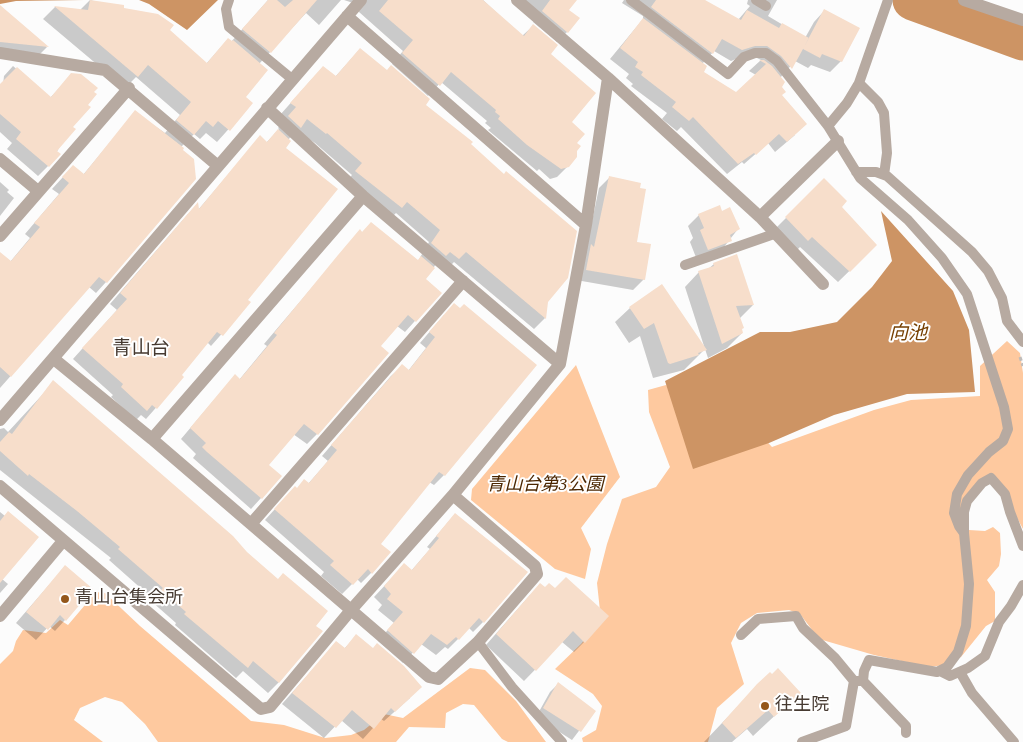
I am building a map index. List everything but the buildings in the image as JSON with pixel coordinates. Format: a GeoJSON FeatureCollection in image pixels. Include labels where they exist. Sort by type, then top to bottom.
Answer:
{"type":"FeatureCollection","features":[{"type":"Feature","properties":{"kind":"street"},"geometry":{"type":"LineString","coordinates":[[0,420],[361,0]]}},
{"type":"Feature","properties":{"kind":"street"},"geometry":{"type":"LineString","coordinates":[[517,0],[608,78],[760,217],[823,284]]}},
{"type":"Feature","properties":{"kind":"street"},"geometry":{"type":"LineString","coordinates":[[964,0],[1023,20]]}},
{"type":"Feature","properties":{"kind":"street"},"geometry":{"type":"LineString","coordinates":[[347,16],[586,225]]}},
{"type":"Feature","properties":{"kind":"street"},"geometry":{"type":"LineString","coordinates":[[0,53],[105,70],[218,166]]}},
{"type":"Feature","properties":{"kind":"street"},"geometry":{"type":"LineString","coordinates":[[0,486],[262,709],[270,707],[453,495],[560,364],[586,225],[608,78]]}},
{"type":"Feature","properties":{"kind":"street"},"geometry":{"type":"LineString","coordinates":[[0,236],[128,88]]}},
{"type":"Feature","properties":{"kind":"street"},"geometry":{"type":"LineString","coordinates":[[267,108],[364,196],[560,364]]}},
{"type":"Feature","properties":{"kind":"street"},"geometry":{"type":"LineString","coordinates":[[760,217],[838,141]]}},
{"type":"Feature","properties":{"kind":"street"},"geometry":{"type":"LineString","coordinates":[[0,159],[38,191]]}},
{"type":"Feature","properties":{"kind":"street"},"geometry":{"type":"LineString","coordinates":[[152,440],[364,196]]}},
{"type":"Feature","properties":{"kind":"street"},"geometry":{"type":"LineString","coordinates":[[251,524],[463,281]]}},
{"type":"Feature","properties":{"kind":"street"},"geometry":{"type":"LineString","coordinates":[[54,359],[152,440],[429,677],[438,679],[478,642],[537,574],[535,566],[453,495]]}},
{"type":"Feature","properties":{"kind":"street"},"geometry":{"type":"LineString","coordinates":[[0,616],[63,541]]}},
{"type":"Feature","properties":{"kind":"lane"},"geometry":{"type":"LineString","coordinates":[[229,0],[226,9],[229,27],[292,78]]}},
{"type":"Feature","properties":{"kind":"lane"},"geometry":{"type":"LineString","coordinates":[[631,0],[728,74],[744,57],[755,53],[766,53],[791,78],[828,126],[856,172],[874,192],[908,220],[942,258],[968,294],[1004,406],[1008,429],[1003,441],[989,452],[968,475],[957,494],[954,513],[964,533]]}},
{"type":"Feature","properties":{"kind":"lane"},"geometry":{"type":"LineString","coordinates":[[756,0],[766,6]]}},
{"type":"Feature","properties":{"kind":"lane"},"geometry":{"type":"LineString","coordinates":[[828,126],[847,103],[859,83],[888,0]]}},
{"type":"Feature","properties":{"kind":"lane"},"geometry":{"type":"LineString","coordinates":[[859,83],[878,102],[884,113],[887,153],[884,175]]}},
{"type":"Feature","properties":{"kind":"lane"},"geometry":{"type":"LineString","coordinates":[[856,172],[876,172],[884,175],[903,189],[972,252],[988,271],[1002,298],[1007,321],[1023,342]]}},
{"type":"Feature","properties":{"kind":"lane"},"geometry":{"type":"LineString","coordinates":[[684,264],[774,234]]}},
{"type":"Feature","properties":{"kind":"lane"},"geometry":{"type":"LineString","coordinates":[[802,742],[846,726],[858,681],[868,660],[938,672],[947,667],[958,652],[966,626],[969,565],[964,533],[964,512],[966,501],[982,483],[991,478],[1006,494],[1010,512],[1023,546]]}},
{"type":"Feature","properties":{"kind":"lane"},"geometry":{"type":"LineString","coordinates":[[940,671],[950,676],[985,656],[999,622],[1012,606],[1023,585]]}},
{"type":"Feature","properties":{"kind":"lane"},"geometry":{"type":"LineString","coordinates":[[741,635],[758,619],[796,616],[803,628],[906,726],[906,733]]}},
{"type":"Feature","properties":{"kind":"lane"},"geometry":{"type":"LineString","coordinates":[[478,642],[512,687],[562,742]]}},
{"type":"Feature","properties":{"kind":"lane"},"geometry":{"type":"LineString","coordinates":[[960,672],[972,693],[1014,742]]}},
{"type":"Feature","properties":{"kind":"green space"},"geometry":{"type":"Polygon","coordinates":[[[1007,341],[1020,353],[1023,373],[1023,529],[995,477],[969,491],[969,530],[985,531],[993,527],[1000,533],[1001,554],[999,566],[987,580],[995,592],[995,621],[986,626],[961,657],[945,665],[929,667],[874,655],[819,639],[800,614],[789,610],[757,613],[741,623],[731,643],[744,684],[717,708],[708,742],[583,742],[582,738],[596,730],[602,706],[593,694],[555,669],[581,644],[601,620],[597,583],[607,544],[622,499],[656,487],[670,467],[649,412],[648,390],[666,385],[759,433],[772,447],[874,410],[911,400],[980,396],[980,366],[1007,341]]]}},
{"type":"Feature","properties":{"kind":"green space","name":"青山台第3公園"},"geometry":{"type":"Polygon","coordinates":[[[576,365],[620,477],[581,528],[591,549],[585,579],[555,569],[471,500],[472,489],[576,365]]]}},
{"type":"Feature","properties":{"kind":"green space"},"geometry":{"type":"Polygon","coordinates":[[[96,592],[105,593],[140,626],[251,721],[284,725],[325,738],[351,735],[364,730],[384,714],[403,718],[470,668],[485,670],[516,701],[546,742],[508,742],[502,739],[474,705],[463,704],[446,713],[445,728],[409,727],[396,742],[158,742],[145,724],[122,702],[105,697],[80,708],[74,720],[103,742],[0,742],[0,664],[13,651],[16,641],[23,630],[46,633],[60,620],[68,625],[96,592]]]}},
{"type":"Feature","properties":{"kind":"water"},"geometry":{"type":"Polygon","coordinates":[[[0,0],[84,0],[16,1],[0,4],[0,0]]]}},
{"type":"Feature","properties":{"kind":"water"},"geometry":{"type":"Polygon","coordinates":[[[139,0],[218,0],[187,30],[149,4],[139,0]]]}},
{"type":"Feature","properties":{"kind":"water","name":"向池"},"geometry":{"type":"Polygon","coordinates":[[[881,211],[953,291],[969,330],[975,392],[907,394],[834,415],[769,443],[693,469],[665,381],[760,332],[790,332],[837,322],[872,287],[892,261],[881,211]]]}},
{"type":"Feature","properties":{"kind":"waterway"},"geometry":{"type":"LineString","coordinates":[[913,0],[1023,40]]}},
{"type":"Feature","properties":{"kind":"place","name":"青山台集会所"},"geometry":{"type":"Point","coordinates":[65,599]}},
{"type":"Feature","properties":{"kind":"place","name":"往生院"},"geometry":{"type":"Point","coordinates":[765,706]}},
{"type":"Feature","properties":{"kind":"district","name":"青山台"},"geometry":{"type":"Point","coordinates":[141,350]}}]}
